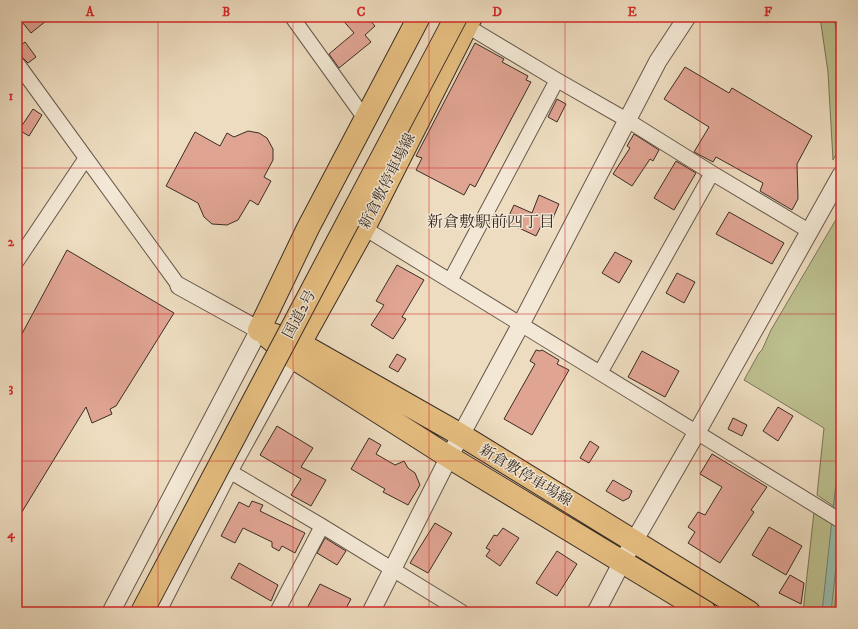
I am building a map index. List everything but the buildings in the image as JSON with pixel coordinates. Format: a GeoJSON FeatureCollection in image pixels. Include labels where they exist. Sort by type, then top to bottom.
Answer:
{"type":"FeatureCollection","features":[{"type":"Feature","properties":{"kind":"main road"},"geometry":{"type":"LineString","coordinates":[[259,330],[308,228],[419,17]]}},
{"type":"Feature","properties":{"kind":"main road","name":"新倉敷停車場線"},"geometry":{"type":"LineString","coordinates":[[296,350],[364,228],[465,20]]}},
{"type":"Feature","properties":{"kind":"main road","name":"国道2号"},"geometry":{"type":"LineString","coordinates":[[142,612],[465,20]]}},
{"type":"Feature","properties":{"kind":"main road","name":"新倉敷停車場線"},"geometry":{"type":"LineString","coordinates":[[259,330],[461,435],[748,612]]}},
{"type":"Feature","properties":{"kind":"main road","name":"新倉敷停車場線"},"geometry":{"type":"LineString","coordinates":[[296,350],[449,457],[705,612]]}},
{"type":"Feature","properties":{"kind":"street"},"geometry":{"type":"LineString","coordinates":[[292,17],[366,120]]}},
{"type":"Feature","properties":{"kind":"street"},"geometry":{"type":"LineString","coordinates":[[371,612],[449,457],[521,324],[658,61],[687,17]]}},
{"type":"Feature","properties":{"kind":"street"},"geometry":{"type":"LineString","coordinates":[[465,20],[557,80],[627,120],[809,231]]}},
{"type":"Feature","properties":{"kind":"street"},"geometry":{"type":"LineString","coordinates":[[17,63],[179,286],[259,330],[111,612]]}},
{"type":"Feature","properties":{"kind":"street"},"geometry":{"type":"LineString","coordinates":[[450,281],[557,80]]}},
{"type":"Feature","properties":{"kind":"street"},"geometry":{"type":"LineString","coordinates":[[17,261],[86,158]]}},
{"type":"Feature","properties":{"kind":"street"},"geometry":{"type":"LineString","coordinates":[[600,373],[712,173]]}},
{"type":"Feature","properties":{"kind":"street"},"geometry":{"type":"LineString","coordinates":[[596,612],[622,562],[697,432],[841,175]]}},
{"type":"Feature","properties":{"kind":"street"},"geometry":{"type":"LineString","coordinates":[[364,228],[841,521]]}},
{"type":"Feature","properties":{"kind":"street"},"geometry":{"type":"LineString","coordinates":[[157,612],[229,471],[296,350]]}},
{"type":"Feature","properties":{"kind":"street"},"geometry":{"type":"LineString","coordinates":[[229,471],[462,612]]}},
{"type":"Feature","properties":{"kind":"street"},"geometry":{"type":"LineString","coordinates":[[277,612],[322,526]]}},
{"type":"Feature","properties":{"kind":"green space"},"geometry":{"type":"Polygon","coordinates":[[[820,17],[841,17],[841,146],[833,160],[828,72],[820,17]]]}},
{"type":"Feature","properties":{"kind":"green space"},"geometry":{"type":"Polygon","coordinates":[[[841,211],[841,511],[817,495],[824,428],[744,380],[762,350],[771,330],[841,211]]]}},
{"type":"Feature","properties":{"kind":"green space"},"geometry":{"type":"Polygon","coordinates":[[[814,512],[841,530],[841,545],[834,612],[803,612],[814,512]]]}},
{"type":"Feature","properties":{"kind":"shaded area"},"geometry":{"type":"Polygon","coordinates":[[[834,17],[841,17],[841,62],[834,17]]]}},
{"type":"Feature","properties":{"kind":"shaded area"},"geometry":{"type":"Polygon","coordinates":[[[841,437],[841,521],[831,612],[822,612],[841,437]]]}},
{"type":"Feature","properties":{"kind":"district","name":"新倉敷駅前四丁目"},"geometry":{"type":"Point","coordinates":[491,221]}}]}
